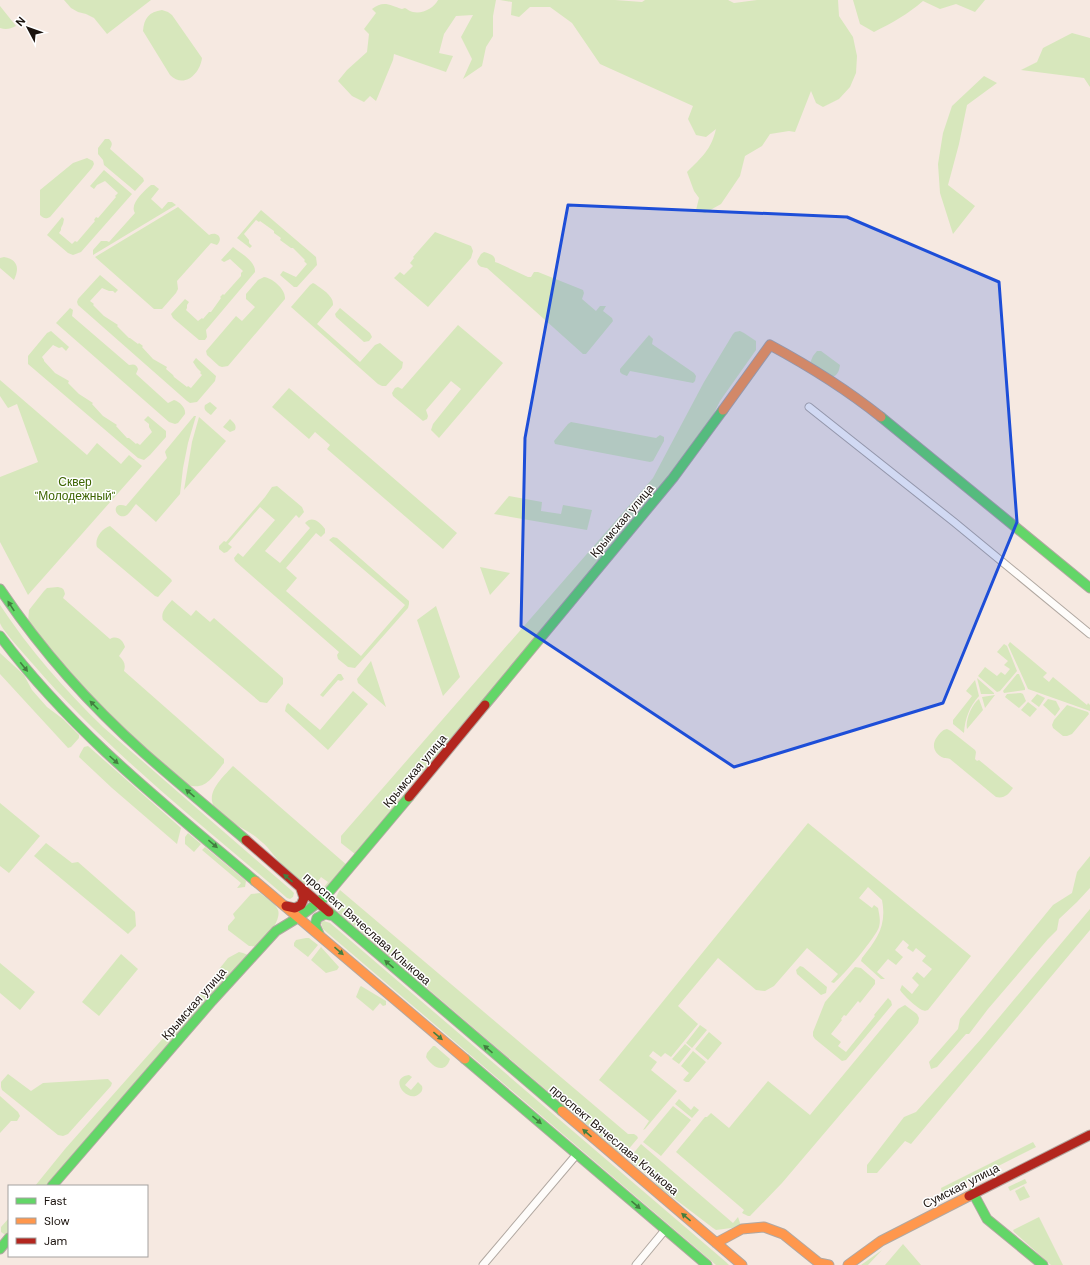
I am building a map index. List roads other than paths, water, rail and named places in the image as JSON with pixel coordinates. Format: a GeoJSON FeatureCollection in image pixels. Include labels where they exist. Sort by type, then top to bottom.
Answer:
{"type":"FeatureCollection","features":[{"type":"Feature","properties":{"kind":"main road","name":"Крымская улица"},"geometry":{"type":"LineString","coordinates":[[53,1185],[212,1001],[276,931],[299,917],[324,898],[356,861],[566,606],[643,516],[701,442],[770,345],[798,360],[865,404],[1090,588]]}},
{"type":"Feature","properties":{"kind":"main road","name":"проспект Вячеслава Клыкова"},"geometry":{"type":"LineString","coordinates":[[0,589],[47,654],[109,721],[144,753],[742,1265]]}},
{"type":"Feature","properties":{"kind":"main road"},"geometry":{"type":"LineString","coordinates":[[0,636],[42,690],[128,773],[707,1265]]}},
{"type":"Feature","properties":{"kind":"main road"},"geometry":{"type":"LineString","coordinates":[[286,906],[290,908],[300,907],[305,898],[301,889]]}},
{"type":"Feature","properties":{"kind":"main road"},"geometry":{"type":"LineString","coordinates":[[319,934],[315,925],[317,918],[325,914],[334,916]]}},
{"type":"Feature","properties":{"kind":"main road","name":"Сумская улица"},"geometry":{"type":"LineString","coordinates":[[849,1263],[881,1241],[1090,1135]]}},
{"type":"Feature","properties":{"kind":"main road"},"geometry":{"type":"LineString","coordinates":[[974,1193],[987,1219],[1043,1265]]}},
{"type":"Feature","properties":{"kind":"main road"},"geometry":{"type":"LineString","coordinates":[[716,1243],[742,1229],[764,1227],[783,1234],[819,1263],[831,1265],[849,1263]]}},
{"type":"Feature","properties":{"kind":"main road"},"geometry":{"type":"LineString","coordinates":[[0,1249],[8,1239]]}},
{"type":"Feature","properties":{"kind":"main road"},"geometry":{"type":"LineString","coordinates":[[730,1255],[734,1265]]}},
{"type":"Feature","properties":{"kind":"street"},"geometry":{"type":"LineString","coordinates":[[809,407],[954,522],[1090,634]]}},
{"type":"Feature","properties":{"kind":"street"},"geometry":{"type":"LineString","coordinates":[[483,1265],[577,1154]]}},
{"type":"Feature","properties":{"kind":"street"},"geometry":{"type":"LineString","coordinates":[[636,1265],[665,1230]]}},
{"type":"Feature","properties":{"kind":"park label","name":"Сквер \"Молодежный\""},"geometry":{"type":"Point","coordinates":[75,489]}}]}
